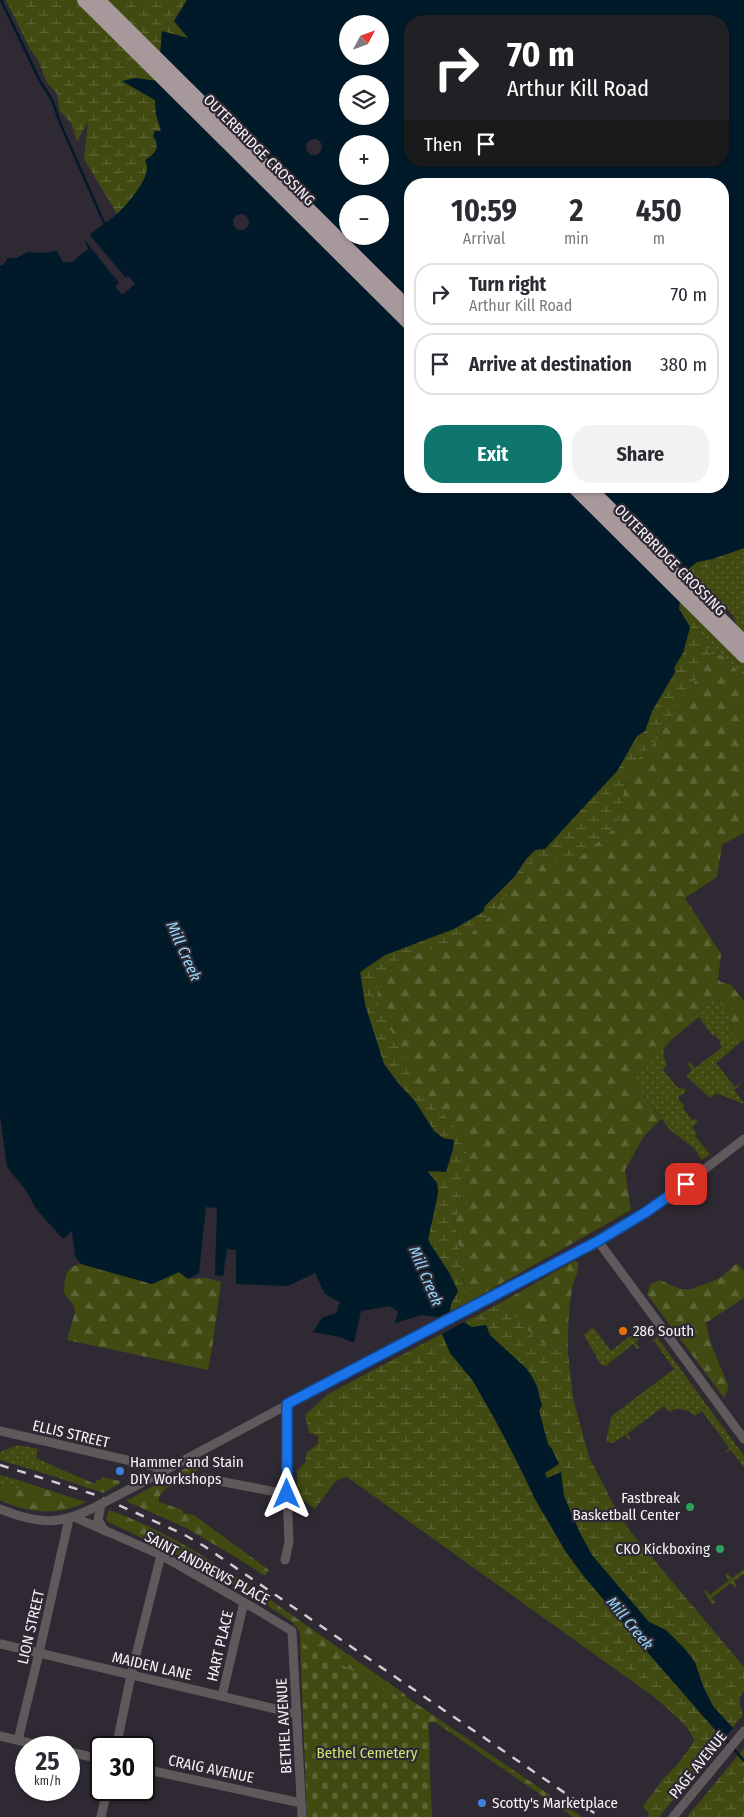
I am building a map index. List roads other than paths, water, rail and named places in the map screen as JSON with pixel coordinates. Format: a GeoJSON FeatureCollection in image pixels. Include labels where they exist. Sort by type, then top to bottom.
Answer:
{"type":"FeatureCollection","features":[{"type":"Feature","properties":{"kind":"highway","name":"OUTERBRIDGE CROSSING"},"geometry":{"type":"LineString","coordinates":[[84,0],[404,318]]}},
{"type":"Feature","properties":{"kind":"highway","name":"OUTERBRIDGE CROSSING"},"geometry":{"type":"LineString","coordinates":[[98,0],[404,304]]}},
{"type":"Feature","properties":{"kind":"highway","name":"OUTERBRIDGE CROSSING"},"geometry":{"type":"LineString","coordinates":[[580,493],[744,656]]}},
{"type":"Feature","properties":{"kind":"highway","name":"OUTERBRIDGE CROSSING"},"geometry":{"type":"LineString","coordinates":[[594,493],[744,642]]}},
{"type":"Feature","properties":{"kind":"street"},"geometry":{"type":"LineString","coordinates":[[0,1509],[30,1519],[53,1521],[72,1518],[87,1512],[483,1300],[598,1241],[675,1192],[744,1139]]}},
{"type":"Feature","properties":{"kind":"street"},"geometry":{"type":"LineString","coordinates":[[598,1241],[744,1439]]}},
{"type":"Feature","properties":{"kind":"street"},"geometry":{"type":"LineString","coordinates":[[285,1560],[290,1542],[287,1494],[287,1404]]}},
{"type":"Feature","properties":{"kind":"street","name":"ELLIS STREET"},"geometry":{"type":"LineString","coordinates":[[0,1432],[166,1469]]}},
{"type":"Feature","properties":{"kind":"street"},"geometry":{"type":"LineString","coordinates":[[204,1478],[287,1494]]}},
{"type":"Feature","properties":{"kind":"street"},"geometry":{"type":"LineString","coordinates":[[101,1504],[98,1520],[105,1531]]}},
{"type":"Feature","properties":{"kind":"street","name":"SAINT ANDREWS PLACE"},"geometry":{"type":"LineString","coordinates":[[72,1518],[160,1555],[244,1602],[290,1630],[293,1634]]}},
{"type":"Feature","properties":{"kind":"street","name":"LION STREET"},"geometry":{"type":"LineString","coordinates":[[19,1736],[72,1518]]}},
{"type":"Feature","properties":{"kind":"street"},"geometry":{"type":"LineString","coordinates":[[118,1736],[160,1555]]}},
{"type":"Feature","properties":{"kind":"street","name":"HART PLACE"},"geometry":{"type":"LineString","coordinates":[[222,1696],[244,1602]]}},
{"type":"Feature","properties":{"kind":"street","name":"BETHEL AVENUE"},"geometry":{"type":"LineString","coordinates":[[293,1634],[302,1817]]}},
{"type":"Feature","properties":{"kind":"street","name":"MAIDEN LANE"},"geometry":{"type":"LineString","coordinates":[[1,1644],[297,1714]]}},
{"type":"Feature","properties":{"kind":"street","name":"PAGE AVENUE"},"geometry":{"type":"LineString","coordinates":[[673,1817],[744,1731]]}},
{"type":"Feature","properties":{"kind":"street"},"geometry":{"type":"LineString","coordinates":[[0,1736],[15,1739]]}},
{"type":"Feature","properties":{"kind":"street","name":"CRAIG AVENUE"},"geometry":{"type":"LineString","coordinates":[[155,1771],[301,1804]]}},
{"type":"Feature","properties":{"kind":"street"},"geometry":{"type":"LineString","coordinates":[[101,1817],[105,1801]]}},
{"type":"Feature","properties":{"kind":"water"},"geometry":{"type":"Polygon","coordinates":[[[187,0],[744,0],[744,548],[697,562],[682,574],[679,609],[690,627],[683,653],[674,668],[675,672],[652,711],[645,731],[637,736],[617,771],[545,849],[535,850],[526,859],[515,876],[485,906],[483,912],[454,929],[385,955],[360,972],[365,1005],[384,1064],[415,1101],[434,1131],[443,1138],[454,1140],[446,1172],[427,1171],[437,1183],[438,1193],[428,1240],[450,1274],[458,1291],[451,1304],[450,1311],[438,1317],[421,1315],[395,1323],[398,1312],[390,1306],[361,1311],[354,1343],[340,1337],[313,1332],[322,1318],[336,1313],[340,1302],[325,1294],[315,1273],[288,1286],[236,1284],[236,1250],[227,1249],[223,1276],[215,1275],[217,1208],[206,1207],[199,1273],[188,1279],[179,1272],[152,1284],[81,1264],[75,1256],[72,1231],[63,1239],[37,1210],[25,1189],[7,1167],[0,1116],[0,266],[8,258],[17,258],[27,252],[43,253],[57,251],[63,262],[73,262],[88,249],[85,241],[89,236],[118,213],[136,192],[146,172],[145,160],[152,155],[157,147],[153,136],[155,131],[161,131],[156,114],[155,100],[122,81],[136,78],[158,81],[162,31],[188,38],[174,21],[187,0]]]}},
{"type":"Feature","properties":{"kind":"water"},"geometry":{"type":"Polygon","coordinates":[[[464,1322],[472,1327],[486,1325],[490,1335],[526,1368],[531,1375],[537,1386],[542,1406],[539,1410],[548,1444],[559,1464],[545,1473],[547,1478],[564,1471],[561,1473],[564,1496],[592,1555],[649,1622],[666,1630],[695,1662],[703,1686],[713,1706],[733,1728],[723,1739],[650,1655],[566,1552],[535,1499],[519,1465],[473,1381],[450,1353],[442,1334],[464,1322]]]}},
{"type":"Feature","properties":{"kind":"waterway"},"geometry":{"type":"LineString","coordinates":[[1,0],[40,81],[52,100],[105,225]]}},
{"type":"Feature","properties":{"kind":"waterway","name":"Mill Creek"},"geometry":{"type":"LineString","coordinates":[[722,1735],[730,1744]]}},
{"type":"Feature","properties":{"kind":"waterway","name":"Mill Creek"},"geometry":{"type":"LineString","coordinates":[[734,1749],[744,1761]]}},
{"type":"Feature","properties":{"kind":"railway"},"geometry":{"type":"LineString","coordinates":[[0,1465],[96,1495],[183,1534],[204,1546],[600,1817]]}},
{"type":"Feature","properties":{"kind":"place","name":"286 South"},"geometry":{"type":"Point","coordinates":[623,1331]}},
{"type":"Feature","properties":{"kind":"place","name":"Hammer and Stain DIY Workshops"},"geometry":{"type":"Point","coordinates":[120,1471]}},
{"type":"Feature","properties":{"kind":"place","name":"Fastbreak Basketball Center"},"geometry":{"type":"Point","coordinates":[690,1507]}},
{"type":"Feature","properties":{"kind":"place","name":"CKO Kickboxing"},"geometry":{"type":"Point","coordinates":[720,1549]}},
{"type":"Feature","properties":{"kind":"place","name":"Scotty's Marketplace"},"geometry":{"type":"Point","coordinates":[482,1803]}},
{"type":"Feature","properties":{"kind":"park label","name":"Bethel Cemetery"},"geometry":{"type":"Point","coordinates":[367,1753]}}]}
